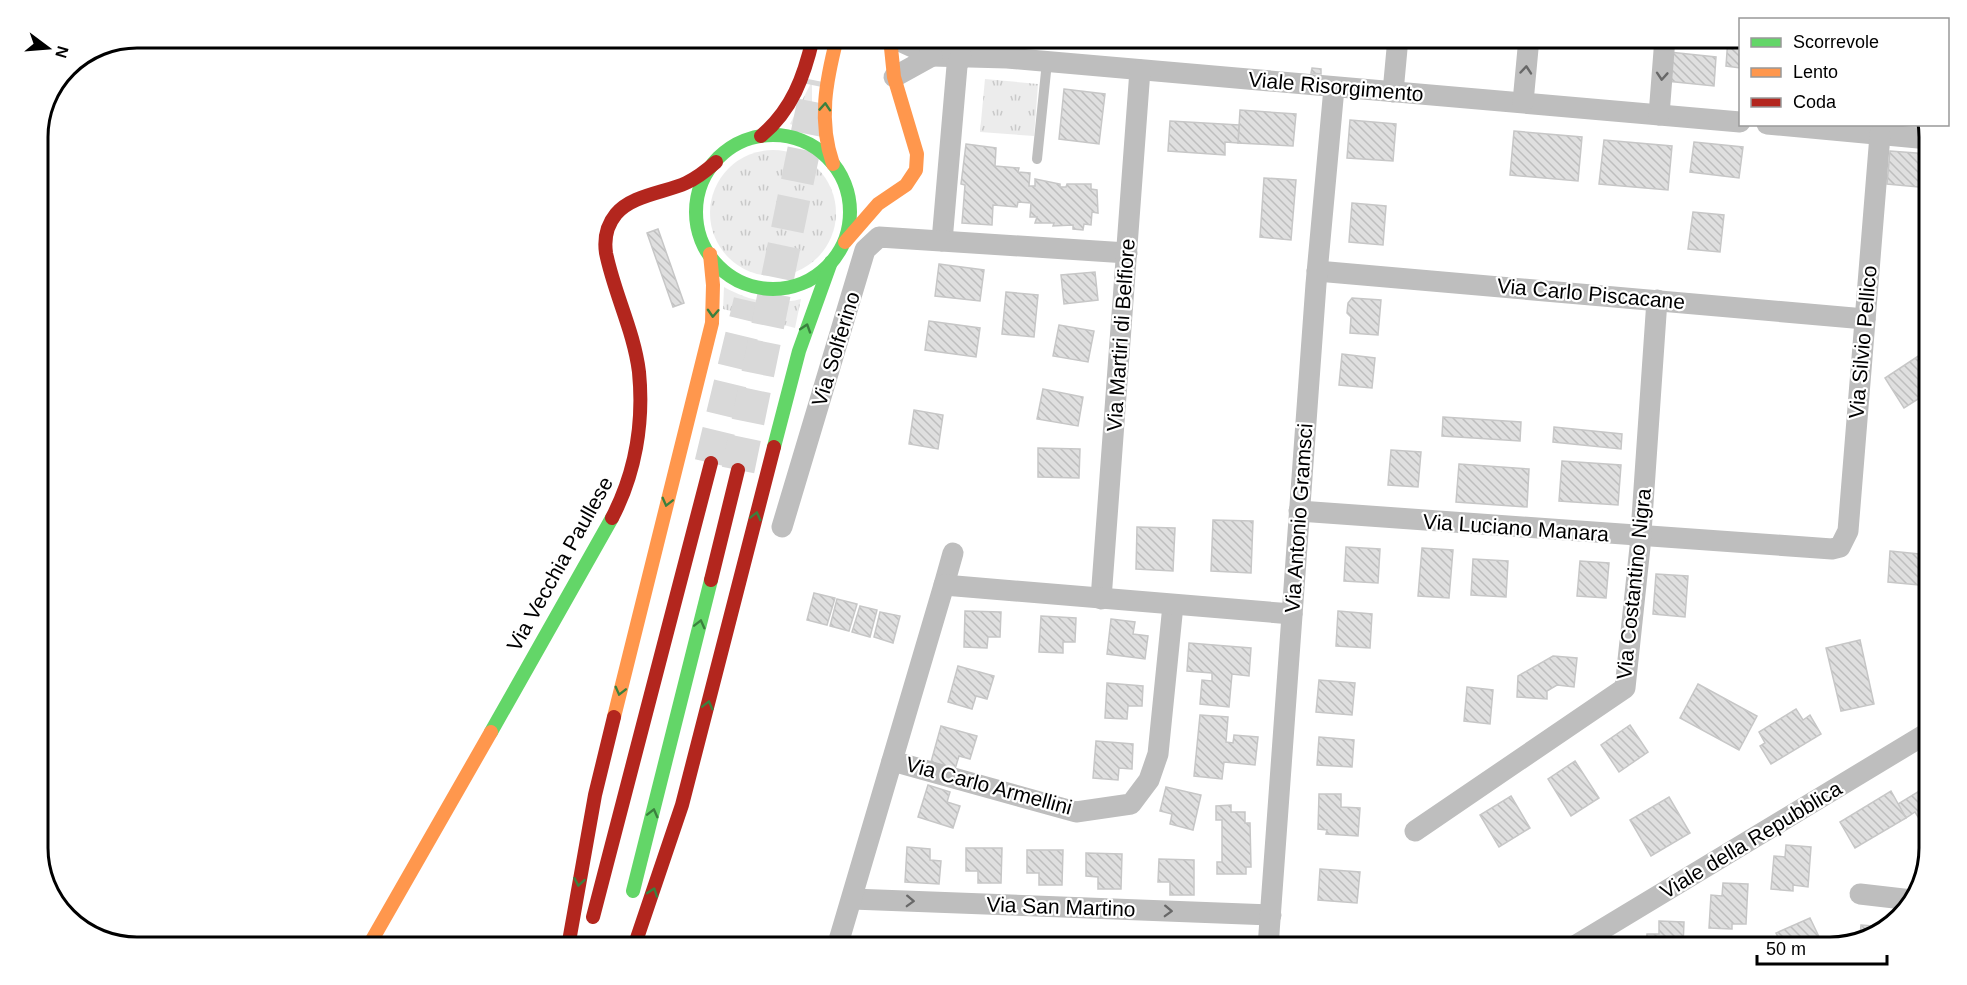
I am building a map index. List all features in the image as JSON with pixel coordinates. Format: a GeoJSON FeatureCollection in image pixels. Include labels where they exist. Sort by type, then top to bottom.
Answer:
{"type":"FeatureCollection","features":[{"type":"Feature","properties":{"kind":"main road"},"geometry":{"type":"LineString","coordinates":[[761,136],[777,124],[792,103],[804,75],[811,48]]}},
{"type":"Feature","properties":{"kind":"main road"},"geometry":{"type":"LineString","coordinates":[[835,48],[824,108],[826,142],[850,207],[849,223],[843,244]]}},
{"type":"Feature","properties":{"kind":"main road"},"geometry":{"type":"LineString","coordinates":[[638,937],[682,805],[799,351],[818,292],[831,262],[860,221],[887,196],[906,185],[912,177],[917,162],[913,139],[894,76],[893,48]]}},
{"type":"Feature","properties":{"kind":"main road"},"geometry":{"type":"LineString","coordinates":[[831,262],[819,274],[790,287],[766,289],[736,279],[725,272],[710,254],[699,228],[697,213],[699,192],[716,162],[739,143],[761,136],[781,135],[801,140],[818,149],[836,168],[868,192],[887,196]]}},
{"type":"Feature","properties":{"kind":"main road","name":"Via Vecchia Paullese"},"geometry":{"type":"LineString","coordinates":[[374,937],[627,490],[638,442],[638,365],[634,344],[608,259],[606,239],[612,219],[620,209],[635,199],[657,194],[695,178],[716,162]]}},
{"type":"Feature","properties":{"kind":"main road"},"geometry":{"type":"LineString","coordinates":[[657,194],[676,203],[699,228]]}},
{"type":"Feature","properties":{"kind":"main road"},"geometry":{"type":"LineString","coordinates":[[570,937],[595,795],[712,323],[713,285],[710,254]]}},
{"type":"Feature","properties":{"kind":"main road"},"geometry":{"type":"LineString","coordinates":[[591,926],[711,463]]}},
{"type":"Feature","properties":{"kind":"main road"},"geometry":{"type":"LineString","coordinates":[[630,903],[738,470]]}},
{"type":"Feature","properties":{"kind":"street","name":"Viale Risorgimento"},"geometry":{"type":"LineString","coordinates":[[914,48],[932,56],[1047,62],[1739,122]]}},
{"type":"Feature","properties":{"kind":"street"},"geometry":{"type":"LineString","coordinates":[[1393,92],[1397,48]]}},
{"type":"Feature","properties":{"kind":"street"},"geometry":{"type":"LineString","coordinates":[[1523,102],[1528,48]]}},
{"type":"Feature","properties":{"kind":"street"},"geometry":{"type":"LineString","coordinates":[[1659,115],[1664,48]]}},
{"type":"Feature","properties":{"kind":"street","name":"Viale Risorgimento"},"geometry":{"type":"LineString","coordinates":[[894,76],[932,56]]}},
{"type":"Feature","properties":{"kind":"street"},"geometry":{"type":"LineString","coordinates":[[942,241],[957,66],[961,56]]}},
{"type":"Feature","properties":{"kind":"street","name":"Via Martiri di Belfiore"},"geometry":{"type":"LineString","coordinates":[[1101,599],[1140,70]]}},
{"type":"Feature","properties":{"kind":"street","name":"Via Antonio Gramsci"},"geometry":{"type":"LineString","coordinates":[[1269,937],[1317,271],[1334,88]]}},
{"type":"Feature","properties":{"kind":"street"},"geometry":{"type":"LineString","coordinates":[[1789,126],[1919,138]]}},
{"type":"Feature","properties":{"kind":"street","name":"Via Silvio Pellico"},"geometry":{"type":"LineString","coordinates":[[1840,547],[1848,531],[1880,135]]}},
{"type":"Feature","properties":{"kind":"street","name":"Via Solferino"},"geometry":{"type":"LineString","coordinates":[[783,527],[865,250],[879,237],[1127,253]]}},
{"type":"Feature","properties":{"kind":"street","name":"Via Carlo Piscacane"},"geometry":{"type":"LineString","coordinates":[[1317,271],[1865,318]]}},
{"type":"Feature","properties":{"kind":"street","name":"Via Costantino Nigra"},"geometry":{"type":"LineString","coordinates":[[1415,831],[1625,688],[1641,537],[1657,300]]}},
{"type":"Feature","properties":{"kind":"street","name":"Via Luciano Manara"},"geometry":{"type":"LineString","coordinates":[[1299,512],[1641,537],[1832,549],[1840,547]]}},
{"type":"Feature","properties":{"kind":"street","name":"Via Carlo Armellini"},"geometry":{"type":"LineString","coordinates":[[840,937],[953,553]]}},
{"type":"Feature","properties":{"kind":"street"},"geometry":{"type":"LineString","coordinates":[[944,585],[1292,614]]}},
{"type":"Feature","properties":{"kind":"street","name":"Via Carlo Armellini"},"geometry":{"type":"LineString","coordinates":[[892,761],[1076,812],[1131,804],[1149,780],[1158,754],[1173,605]]}},
{"type":"Feature","properties":{"kind":"street","name":"Viale della Repubblica"},"geometry":{"type":"LineString","coordinates":[[1591,937],[1919,738]]}},
{"type":"Feature","properties":{"kind":"street"},"geometry":{"type":"LineString","coordinates":[[1860,894],[1903,899]]}},
{"type":"Feature","properties":{"kind":"street","name":"Via San Martino"},"geometry":{"type":"LineString","coordinates":[[852,899],[1271,915]]}},
{"type":"Feature","properties":{"kind":"lane"},"geometry":{"type":"LineString","coordinates":[[1037,159],[1047,62]]}},
{"type":"Feature","properties":{"kind":"green space"},"geometry":{"type":"Polygon","coordinates":[[[985,79],[1038,84],[1034,136],[980,132],[985,79]]]}},
{"type":"Feature","properties":{"kind":"green space"},"geometry":{"type":"Polygon","coordinates":[[[812,81],[812,132],[790,124],[812,81]]]}},
{"type":"Feature","properties":{"kind":"green space"},"geometry":{"type":"Polygon","coordinates":[[[773,150],[797,155],[818,168],[831,189],[836,213],[831,237],[818,258],[797,271],[773,276],[749,271],[728,258],[715,237],[710,213],[715,189],[728,168],[749,155],[773,150]]]}},
{"type":"Feature","properties":{"kind":"green space"},"geometry":{"type":"Polygon","coordinates":[[[724,287],[761,301],[781,302],[801,299],[795,328],[723,309],[724,287]]]}},
{"type":"Feature","properties":{"kind":"building"},"geometry":{"type":"Polygon","coordinates":[[[1727,48],[1739,48],[1739,68],[1726,66],[1727,48]]]}},
{"type":"Feature","properties":{"kind":"building"},"geometry":{"type":"Polygon","coordinates":[[[1669,52],[1716,57],[1714,86],[1666,81],[1669,52]]]}},
{"type":"Feature","properties":{"kind":"building"},"geometry":{"type":"Polygon","coordinates":[[[1312,68],[1321,69],[1321,74],[1311,73],[1312,68]]]}},
{"type":"Feature","properties":{"kind":"building"},"geometry":{"type":"Polygon","coordinates":[[[1064,89],[1105,94],[1099,144],[1059,139],[1064,89]]]}},
{"type":"Feature","properties":{"kind":"building"},"geometry":{"type":"Polygon","coordinates":[[[1240,110],[1296,114],[1293,146],[1238,143],[1240,110]]]}},
{"type":"Feature","properties":{"kind":"building"},"geometry":{"type":"Polygon","coordinates":[[[1350,120],[1396,124],[1393,161],[1347,158],[1350,120]]]}},
{"type":"Feature","properties":{"kind":"building"},"geometry":{"type":"Polygon","coordinates":[[[1170,121],[1239,125],[1238,143],[1225,142],[1225,155],[1168,151],[1170,121]]]}},
{"type":"Feature","properties":{"kind":"building"},"geometry":{"type":"Polygon","coordinates":[[[1514,131],[1582,137],[1578,181],[1510,175],[1514,131]]]}},
{"type":"Feature","properties":{"kind":"building"},"geometry":{"type":"Polygon","coordinates":[[[1604,140],[1672,146],[1668,190],[1599,184],[1604,140]]]}},
{"type":"Feature","properties":{"kind":"building"},"geometry":{"type":"Polygon","coordinates":[[[1694,142],[1743,147],[1739,178],[1690,172],[1694,142]]]}},
{"type":"Feature","properties":{"kind":"building"},"geometry":{"type":"Polygon","coordinates":[[[966,144],[996,148],[995,166],[1019,168],[1018,172],[1030,173],[1029,186],[1035,186],[1035,179],[1060,184],[1060,187],[1066,187],[1067,184],[1091,184],[1091,189],[1097,190],[1098,213],[1092,212],[1091,225],[1084,224],[1083,230],[1073,229],[1073,225],[1053,226],[1054,223],[1035,223],[1037,217],[1030,217],[1031,203],[1018,202],[1017,207],[993,205],[992,225],[962,223],[965,185],[961,184],[966,144]]]}},
{"type":"Feature","properties":{"kind":"building"},"geometry":{"type":"Polygon","coordinates":[[[1890,151],[1919,153],[1919,187],[1887,184],[1890,151]]]}},
{"type":"Feature","properties":{"kind":"building"},"geometry":{"type":"Polygon","coordinates":[[[1264,178],[1296,180],[1291,240],[1260,237],[1264,178]]]}},
{"type":"Feature","properties":{"kind":"building"},"geometry":{"type":"Polygon","coordinates":[[[1352,203],[1386,206],[1383,245],[1349,242],[1352,203]]]}},
{"type":"Feature","properties":{"kind":"building"},"geometry":{"type":"Polygon","coordinates":[[[1693,212],[1724,215],[1720,252],[1688,249],[1693,212]]]}},
{"type":"Feature","properties":{"kind":"building"},"geometry":{"type":"Polygon","coordinates":[[[658,229],[684,303],[673,307],[647,233],[658,229]]]}},
{"type":"Feature","properties":{"kind":"building"},"geometry":{"type":"Polygon","coordinates":[[[939,264],[984,270],[980,301],[935,296],[939,264]]]}},
{"type":"Feature","properties":{"kind":"building"},"geometry":{"type":"Polygon","coordinates":[[[1095,272],[1098,300],[1064,304],[1061,275],[1095,272]]]}},
{"type":"Feature","properties":{"kind":"building"},"geometry":{"type":"Polygon","coordinates":[[[1006,292],[1038,295],[1034,337],[1002,334],[1006,292]]]}},
{"type":"Feature","properties":{"kind":"building"},"geometry":{"type":"Polygon","coordinates":[[[1352,298],[1381,300],[1378,335],[1350,333],[1351,317],[1347,313],[1348,303],[1352,298]]]}},
{"type":"Feature","properties":{"kind":"building"},"geometry":{"type":"Polygon","coordinates":[[[929,321],[980,328],[976,357],[925,350],[929,321]]]}},
{"type":"Feature","properties":{"kind":"building"},"geometry":{"type":"Polygon","coordinates":[[[1059,325],[1094,331],[1088,362],[1053,356],[1059,325]]]}},
{"type":"Feature","properties":{"kind":"building"},"geometry":{"type":"Polygon","coordinates":[[[1342,354],[1375,358],[1372,388],[1339,385],[1342,354]]]}},
{"type":"Feature","properties":{"kind":"building"},"geometry":{"type":"Polygon","coordinates":[[[1919,356],[1919,398],[1904,408],[1885,378],[1919,356]]]}},
{"type":"Feature","properties":{"kind":"building"},"geometry":{"type":"Polygon","coordinates":[[[1043,389],[1083,397],[1078,426],[1037,419],[1043,389]]]}},
{"type":"Feature","properties":{"kind":"building"},"geometry":{"type":"Polygon","coordinates":[[[914,410],[943,415],[938,449],[909,444],[914,410]]]}},
{"type":"Feature","properties":{"kind":"building"},"geometry":{"type":"Polygon","coordinates":[[[1443,417],[1521,422],[1520,441],[1442,436],[1443,417]]]}},
{"type":"Feature","properties":{"kind":"building"},"geometry":{"type":"Polygon","coordinates":[[[1554,427],[1622,434],[1621,449],[1553,442],[1554,427]]]}},
{"type":"Feature","properties":{"kind":"building"},"geometry":{"type":"Polygon","coordinates":[[[1038,448],[1080,449],[1079,478],[1038,477],[1038,448]]]}},
{"type":"Feature","properties":{"kind":"building"},"geometry":{"type":"Polygon","coordinates":[[[1391,450],[1421,452],[1418,487],[1388,485],[1391,450]]]}},
{"type":"Feature","properties":{"kind":"building"},"geometry":{"type":"Polygon","coordinates":[[[1562,461],[1621,465],[1618,505],[1559,501],[1562,461]]]}},
{"type":"Feature","properties":{"kind":"building"},"geometry":{"type":"Polygon","coordinates":[[[1459,464],[1529,469],[1527,507],[1456,502],[1459,464]]]}},
{"type":"Feature","properties":{"kind":"building"},"geometry":{"type":"Polygon","coordinates":[[[1213,520],[1253,521],[1251,573],[1211,571],[1213,520]]]}},
{"type":"Feature","properties":{"kind":"building"},"geometry":{"type":"Polygon","coordinates":[[[1137,527],[1175,528],[1173,571],[1136,569],[1137,527]]]}},
{"type":"Feature","properties":{"kind":"building"},"geometry":{"type":"Polygon","coordinates":[[[1346,547],[1380,549],[1378,583],[1344,581],[1346,547]]]}},
{"type":"Feature","properties":{"kind":"building"},"geometry":{"type":"Polygon","coordinates":[[[1422,548],[1453,550],[1449,598],[1418,596],[1422,548]]]}},
{"type":"Feature","properties":{"kind":"building"},"geometry":{"type":"Polygon","coordinates":[[[1890,551],[1919,554],[1919,585],[1888,582],[1890,551]]]}},
{"type":"Feature","properties":{"kind":"building"},"geometry":{"type":"Polygon","coordinates":[[[1473,559],[1508,561],[1506,597],[1471,595],[1473,559]]]}},
{"type":"Feature","properties":{"kind":"building"},"geometry":{"type":"Polygon","coordinates":[[[1580,561],[1609,563],[1606,598],[1577,596],[1580,561]]]}},
{"type":"Feature","properties":{"kind":"building"},"geometry":{"type":"Polygon","coordinates":[[[1656,574],[1688,576],[1685,617],[1653,614],[1656,574]]]}},
{"type":"Feature","properties":{"kind":"building"},"geometry":{"type":"Polygon","coordinates":[[[814,593],[835,598],[827,625],[807,620],[814,593]]]}},
{"type":"Feature","properties":{"kind":"building"},"geometry":{"type":"Polygon","coordinates":[[[837,599],[857,604],[849,631],[830,626],[837,599]]]}},
{"type":"Feature","properties":{"kind":"building"},"geometry":{"type":"Polygon","coordinates":[[[860,606],[877,610],[870,637],[852,632],[860,606]]]}},
{"type":"Feature","properties":{"kind":"building"},"geometry":{"type":"Polygon","coordinates":[[[965,611],[1001,612],[1000,637],[988,637],[987,648],[964,647],[965,611]]]}},
{"type":"Feature","properties":{"kind":"building"},"geometry":{"type":"Polygon","coordinates":[[[1338,611],[1372,614],[1370,648],[1336,646],[1338,611]]]}},
{"type":"Feature","properties":{"kind":"building"},"geometry":{"type":"Polygon","coordinates":[[[880,612],[900,616],[893,643],[874,637],[880,612]]]}},
{"type":"Feature","properties":{"kind":"building"},"geometry":{"type":"Polygon","coordinates":[[[1041,616],[1076,618],[1075,642],[1063,642],[1063,653],[1039,652],[1041,616]]]}},
{"type":"Feature","properties":{"kind":"building"},"geometry":{"type":"Polygon","coordinates":[[[1111,619],[1135,622],[1133,634],[1148,636],[1145,659],[1107,654],[1111,619]]]}},
{"type":"Feature","properties":{"kind":"building"},"geometry":{"type":"Polygon","coordinates":[[[1860,640],[1874,704],[1841,711],[1826,648],[1860,640]]]}},
{"type":"Feature","properties":{"kind":"building"},"geometry":{"type":"Polygon","coordinates":[[[1189,643],[1251,648],[1249,676],[1232,674],[1229,707],[1200,704],[1202,680],[1212,681],[1212,673],[1187,671],[1189,643]]]}},
{"type":"Feature","properties":{"kind":"building"},"geometry":{"type":"Polygon","coordinates":[[[1553,656],[1577,658],[1574,687],[1557,685],[1547,691],[1547,699],[1517,697],[1518,676],[1553,656]]]}},
{"type":"Feature","properties":{"kind":"building"},"geometry":{"type":"Polygon","coordinates":[[[958,666],[994,676],[987,699],[976,696],[972,709],[948,702],[958,666]]]}},
{"type":"Feature","properties":{"kind":"building"},"geometry":{"type":"Polygon","coordinates":[[[1319,680],[1355,683],[1352,715],[1316,712],[1319,680]]]}},
{"type":"Feature","properties":{"kind":"building"},"geometry":{"type":"Polygon","coordinates":[[[1107,683],[1143,686],[1142,706],[1128,706],[1127,719],[1105,718],[1107,683]]]}},
{"type":"Feature","properties":{"kind":"building"},"geometry":{"type":"Polygon","coordinates":[[[1698,684],[1757,716],[1739,750],[1680,718],[1698,684]]]}},
{"type":"Feature","properties":{"kind":"building"},"geometry":{"type":"Polygon","coordinates":[[[1467,687],[1493,690],[1490,724],[1464,721],[1467,687]]]}},
{"type":"Feature","properties":{"kind":"building"},"geometry":{"type":"Polygon","coordinates":[[[1796,709],[1803,720],[1810,715],[1821,734],[1771,764],[1760,746],[1765,743],[1759,732],[1796,709]]]}},
{"type":"Feature","properties":{"kind":"building"},"geometry":{"type":"Polygon","coordinates":[[[1200,715],[1228,717],[1226,742],[1233,743],[1234,735],[1258,737],[1255,765],[1224,762],[1222,779],[1194,776],[1200,715]]]}},
{"type":"Feature","properties":{"kind":"building"},"geometry":{"type":"Polygon","coordinates":[[[1630,725],[1648,752],[1619,772],[1601,745],[1630,725]]]}},
{"type":"Feature","properties":{"kind":"building"},"geometry":{"type":"Polygon","coordinates":[[[941,726],[977,736],[970,759],[959,756],[955,769],[931,762],[941,726]]]}},
{"type":"Feature","properties":{"kind":"building"},"geometry":{"type":"Polygon","coordinates":[[[1319,737],[1354,740],[1352,767],[1317,765],[1319,737]]]}},
{"type":"Feature","properties":{"kind":"building"},"geometry":{"type":"Polygon","coordinates":[[[1096,741],[1133,744],[1132,769],[1119,768],[1118,780],[1093,778],[1096,741]]]}},
{"type":"Feature","properties":{"kind":"building"},"geometry":{"type":"Polygon","coordinates":[[[1575,761],[1599,798],[1571,816],[1548,779],[1575,761]]]}},
{"type":"Feature","properties":{"kind":"building"},"geometry":{"type":"Polygon","coordinates":[[[928,785],[950,792],[947,802],[960,806],[953,828],[918,817],[928,785]]]}},
{"type":"Feature","properties":{"kind":"building"},"geometry":{"type":"Polygon","coordinates":[[[1166,787],[1201,795],[1193,830],[1170,824],[1172,814],[1160,811],[1166,787]]]}},
{"type":"Feature","properties":{"kind":"building"},"geometry":{"type":"Polygon","coordinates":[[[1891,791],[1906,818],[1855,848],[1840,822],[1891,791]]]}},
{"type":"Feature","properties":{"kind":"building"},"geometry":{"type":"Polygon","coordinates":[[[1919,791],[1919,818],[1915,812],[1906,818],[1898,804],[1919,791]]]}},
{"type":"Feature","properties":{"kind":"building"},"geometry":{"type":"Polygon","coordinates":[[[1319,794],[1341,794],[1341,807],[1360,808],[1358,836],[1326,834],[1327,830],[1318,829],[1319,794]]]}},
{"type":"Feature","properties":{"kind":"building"},"geometry":{"type":"Polygon","coordinates":[[[1511,796],[1530,828],[1499,847],[1480,815],[1511,796]]]}},
{"type":"Feature","properties":{"kind":"building"},"geometry":{"type":"Polygon","coordinates":[[[1669,797],[1690,833],[1651,856],[1630,820],[1669,797]]]}},
{"type":"Feature","properties":{"kind":"building"},"geometry":{"type":"Polygon","coordinates":[[[1231,805],[1231,812],[1245,812],[1245,823],[1250,823],[1251,867],[1246,867],[1246,874],[1217,874],[1217,862],[1222,862],[1222,820],[1216,820],[1216,806],[1231,805]]]}},
{"type":"Feature","properties":{"kind":"building"},"geometry":{"type":"Polygon","coordinates":[[[1786,845],[1811,847],[1808,887],[1793,885],[1793,891],[1771,889],[1774,856],[1785,857],[1786,845]]]}},
{"type":"Feature","properties":{"kind":"building"},"geometry":{"type":"Polygon","coordinates":[[[907,847],[930,849],[930,860],[941,861],[939,884],[905,882],[907,847]]]}},
{"type":"Feature","properties":{"kind":"building"},"geometry":{"type":"Polygon","coordinates":[[[966,848],[1002,848],[1001,883],[978,883],[978,871],[966,871],[966,848]]]}},
{"type":"Feature","properties":{"kind":"building"},"geometry":{"type":"Polygon","coordinates":[[[1027,850],[1063,850],[1062,885],[1039,885],[1039,873],[1027,873],[1027,850]]]}},
{"type":"Feature","properties":{"kind":"building"},"geometry":{"type":"Polygon","coordinates":[[[1086,853],[1122,854],[1121,889],[1098,889],[1098,877],[1086,876],[1086,853]]]}},
{"type":"Feature","properties":{"kind":"building"},"geometry":{"type":"Polygon","coordinates":[[[1159,859],[1194,860],[1194,895],[1170,895],[1170,882],[1158,882],[1159,859]]]}},
{"type":"Feature","properties":{"kind":"building"},"geometry":{"type":"Polygon","coordinates":[[[1320,869],[1360,872],[1357,903],[1318,900],[1320,869]]]}},
{"type":"Feature","properties":{"kind":"building"},"geometry":{"type":"Polygon","coordinates":[[[1723,883],[1748,884],[1746,924],[1732,924],[1732,929],[1709,928],[1711,895],[1722,896],[1723,883]]]}},
{"type":"Feature","properties":{"kind":"building"},"geometry":{"type":"Polygon","coordinates":[[[1810,918],[1819,937],[1778,937],[1776,933],[1810,918]]]}},
{"type":"Feature","properties":{"kind":"building"},"geometry":{"type":"Polygon","coordinates":[[[1659,921],[1684,922],[1683,937],[1647,937],[1647,934],[1659,934],[1659,921]]]}},
{"type":"Feature","properties":{"kind":"building"},"geometry":{"type":"Polygon","coordinates":[[[1861,925],[1872,926],[1869,928],[1860,931],[1861,925]]]}},
{"type":"Feature","properties":{"kind":"tunnel"},"geometry":{"type":"LineString","coordinates":[[738,470],[818,81]]}},
{"type":"Feature","properties":{"kind":"tunnel"},"geometry":{"type":"LineString","coordinates":[[711,463],[750,301]]}},
{"type":"Feature","properties":{"kind":"traffic: fast"},"geometry":{"type":"LineString","coordinates":[[773,135],[802,141],[816,148],[827,158],[837,169],[844,183],[850,212],[844,241],[837,255],[827,266],[816,276],[802,283],[773,289],[744,283],[730,276],[719,266],[709,255],[702,241],[696,212],[702,183],[709,169],[719,158],[730,148],[744,141],[773,135]]}},
{"type":"Feature","properties":{"kind":"traffic: fast"},"geometry":{"type":"LineString","coordinates":[[774,447],[799,351],[831,262]]}},
{"type":"Feature","properties":{"kind":"traffic: fast"},"geometry":{"type":"LineString","coordinates":[[491,732],[612,518]]}},
{"type":"Feature","properties":{"kind":"traffic: fast"},"geometry":{"type":"LineString","coordinates":[[633,891],[711,580]]}},
{"type":"Feature","properties":{"kind":"traffic: slow"},"geometry":{"type":"LineString","coordinates":[[833,164],[828,148],[825,101],[835,48]]}},
{"type":"Feature","properties":{"kind":"traffic: slow"},"geometry":{"type":"LineString","coordinates":[[845,242],[878,204],[906,185],[916,170],[917,154],[894,77],[891,48]]}},
{"type":"Feature","properties":{"kind":"traffic: slow"},"geometry":{"type":"LineString","coordinates":[[614,717],[712,323],[713,285],[710,254]]}},
{"type":"Feature","properties":{"kind":"traffic: slow"},"geometry":{"type":"LineString","coordinates":[[374,937],[491,732]]}},
{"type":"Feature","properties":{"kind":"traffic: jam"},"geometry":{"type":"LineString","coordinates":[[761,136],[789,104],[801,79],[810,48]]}},
{"type":"Feature","properties":{"kind":"traffic: jam"},"geometry":{"type":"LineString","coordinates":[[612,518],[627,484],[636,448],[640,391],[633,342],[606,253],[607,232],[613,218],[623,208],[639,198],[686,183],[702,174],[716,162]]}},
{"type":"Feature","properties":{"kind":"traffic: jam"},"geometry":{"type":"LineString","coordinates":[[637,937],[682,805],[774,447]]}},
{"type":"Feature","properties":{"kind":"traffic: jam"},"geometry":{"type":"LineString","coordinates":[[593,917],[711,463]]}},
{"type":"Feature","properties":{"kind":"traffic: jam"},"geometry":{"type":"LineString","coordinates":[[711,580],[738,470]]}},
{"type":"Feature","properties":{"kind":"traffic: jam"},"geometry":{"type":"LineString","coordinates":[[570,937],[595,795],[614,717]]}}]}
